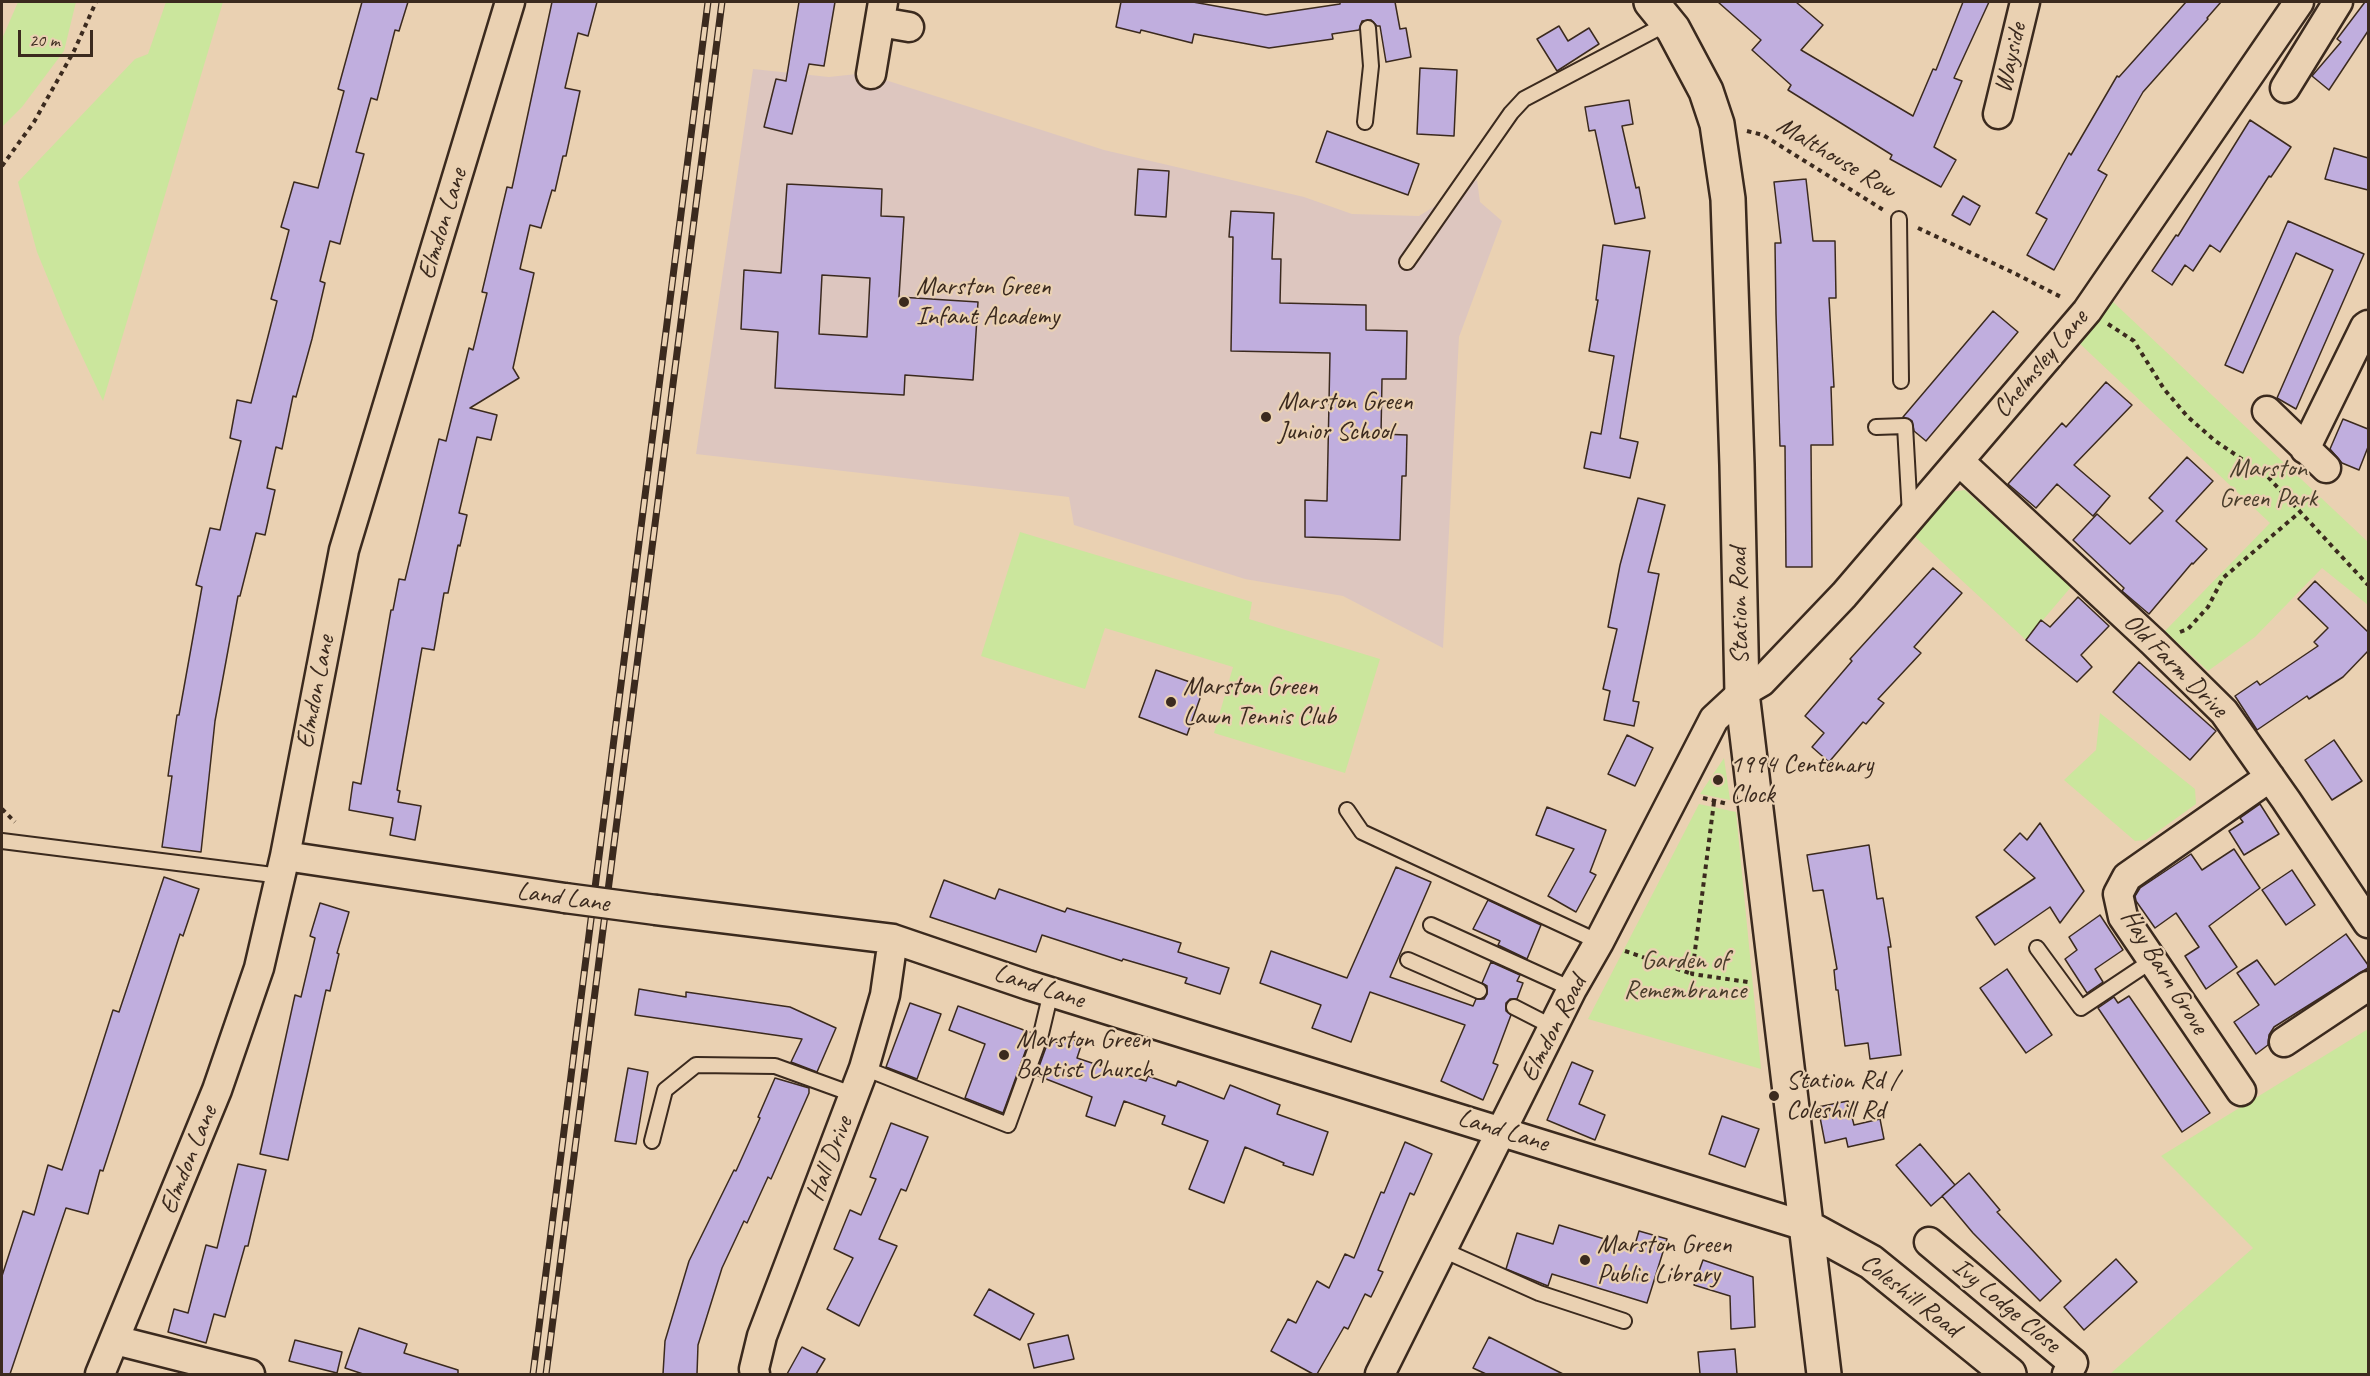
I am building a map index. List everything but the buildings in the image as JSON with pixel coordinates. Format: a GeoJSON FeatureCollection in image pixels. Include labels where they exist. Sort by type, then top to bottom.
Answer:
{"type":"FeatureCollection","features":[{"type":"Feature","properties":{"kind":"street","name":"Elmdon Lane"},"geometry":{"type":"LineString","coordinates":[[100,1374],[217,1090],[259,968],[283,866],[344,550],[510,2]]}},
{"type":"Feature","properties":{"kind":"street","name":"Wayside"},"geometry":{"type":"LineString","coordinates":[[1998,114],[2025,2]]}},
{"type":"Feature","properties":{"kind":"street","name":"Chelmsley Lane"},"geometry":{"type":"LineString","coordinates":[[1742,693],[1761,682],[1844,595],[2087,311],[2299,2]]}},
{"type":"Feature","properties":{"kind":"street"},"geometry":{"type":"LineString","coordinates":[[2285,88],[2338,2]]}},
{"type":"Feature","properties":{"kind":"street"},"geometry":{"type":"LineString","coordinates":[[872,74],[882,12],[909,27]]}},
{"type":"Feature","properties":{"kind":"street","name":"Station Road"},"geometry":{"type":"LineString","coordinates":[[1659,12],[1692,63],[1706,91],[1717,124],[1728,199],[1737,453],[1742,693],[1824,1374]]}},
{"type":"Feature","properties":{"kind":"street"},"geometry":{"type":"LineString","coordinates":[[2305,449],[2368,325]]}},
{"type":"Feature","properties":{"kind":"street"},"geometry":{"type":"LineString","coordinates":[[2267,411],[2325,468]]}},
{"type":"Feature","properties":{"kind":"street","name":"Old Farm Drive"},"geometry":{"type":"LineString","coordinates":[[1959,461],[2154,643],[2224,712],[2364,906]]}},
{"type":"Feature","properties":{"kind":"street","name":"Elmdon Road"},"geometry":{"type":"LineString","coordinates":[[1380,1374],[1572,989],[1609,946],[1714,719],[1742,693]]}},
{"type":"Feature","properties":{"kind":"street","name":"Hay Barn Grove"},"geometry":{"type":"LineString","coordinates":[[2241,1091],[2123,917],[2118,894],[2127,877],[2270,777]]}},
{"type":"Feature","properties":{"kind":"street","name":"Land Lane"},"geometry":{"type":"LineString","coordinates":[[283,866],[893,939],[1051,992],[1805,1226]]}},
{"type":"Feature","properties":{"kind":"street","name":"Hall Drive"},"geometry":{"type":"LineString","coordinates":[[755,1374],[762,1336],[864,1068],[885,995],[893,939]]}},
{"type":"Feature","properties":{"kind":"street"},"geometry":{"type":"LineString","coordinates":[[2284,1042],[2368,986]]}},
{"type":"Feature","properties":{"kind":"street","name":"Coleshill Road"},"geometry":{"type":"LineString","coordinates":[[1805,1226],[1871,1262],[2009,1374]]}},
{"type":"Feature","properties":{"kind":"street","name":"Ivy Lodge Close"},"geometry":{"type":"LineString","coordinates":[[1929,1242],[2073,1363],[2067,1374]]}},
{"type":"Feature","properties":{"kind":"street"},"geometry":{"type":"LineString","coordinates":[[115,1340],[250,1374]]}},
{"type":"Feature","properties":{"kind":"lane"},"geometry":{"type":"LineString","coordinates":[[1407,262],[1511,113],[1524,99],[1659,12]]}},
{"type":"Feature","properties":{"kind":"lane"},"geometry":{"type":"LineString","coordinates":[[1365,122],[1371,66],[1368,28]]}},
{"type":"Feature","properties":{"kind":"lane"},"geometry":{"type":"LineString","coordinates":[[1899,219],[1901,381]]}},
{"type":"Feature","properties":{"kind":"lane"},"geometry":{"type":"LineString","coordinates":[[1876,427],[1905,426],[1911,518]]}},
{"type":"Feature","properties":{"kind":"lane"},"geometry":{"type":"LineString","coordinates":[[1347,810],[1362,832],[1609,946]]}},
{"type":"Feature","properties":{"kind":"lane"},"geometry":{"type":"LineString","coordinates":[[2,841],[283,866]]}},
{"type":"Feature","properties":{"kind":"lane"},"geometry":{"type":"LineString","coordinates":[[1431,925],[1572,989]]}},
{"type":"Feature","properties":{"kind":"lane"},"geometry":{"type":"LineString","coordinates":[[2037,948],[2081,1008],[2152,960]]}},
{"type":"Feature","properties":{"kind":"lane"},"geometry":{"type":"LineString","coordinates":[[1408,960],[1479,991]]}},
{"type":"Feature","properties":{"kind":"lane"},"geometry":{"type":"LineString","coordinates":[[864,1068],[1008,1125],[1041,1034],[1051,992]]}},
{"type":"Feature","properties":{"kind":"lane"},"geometry":{"type":"LineString","coordinates":[[1514,1007],[1553,1027]]}},
{"type":"Feature","properties":{"kind":"lane"},"geometry":{"type":"LineString","coordinates":[[652,1141],[665,1090],[696,1065],[775,1065],[855,1095]]}},
{"type":"Feature","properties":{"kind":"lane"},"geometry":{"type":"LineString","coordinates":[[1443,1250],[1539,1293],[1624,1321]]}},
{"type":"Feature","properties":{"kind":"path"},"geometry":{"type":"LineString","coordinates":[[2,166],[34,122],[74,51],[96,2]]}},
{"type":"Feature","properties":{"kind":"path","name":"Malthouse Row"},"geometry":{"type":"LineString","coordinates":[[1717,124],[1763,135],[1899,219]]}},
{"type":"Feature","properties":{"kind":"path"},"geometry":{"type":"LineString","coordinates":[[1928,233],[2014,273],[2087,311],[2134,340],[2164,388],[2187,416],[2214,440],[2268,477],[2368,585]]}},
{"type":"Feature","properties":{"kind":"path"},"geometry":{"type":"LineString","coordinates":[[2154,643],[2188,628],[2208,608],[2223,578],[2301,511]]}},
{"type":"Feature","properties":{"kind":"path"},"geometry":{"type":"LineString","coordinates":[[1695,796],[1714,802],[1755,808]]}},
{"type":"Feature","properties":{"kind":"path"},"geometry":{"type":"LineString","coordinates":[[1692,974],[1714,802]]}},
{"type":"Feature","properties":{"kind":"path"},"geometry":{"type":"LineString","coordinates":[[1609,946],[1692,974],[1777,986]]}},
{"type":"Feature","properties":{"kind":"shaded area"},"geometry":{"type":"Polygon","coordinates":[[[753,69],[829,77],[857,74],[879,78],[1104,150],[1304,197],[1352,214],[1419,216],[1477,180],[1480,202],[1502,221],[1459,337],[1443,648],[1343,596],[1245,579],[1074,525],[1069,497],[696,454],[753,69]]]}},
{"type":"Feature","properties":{"kind":"green space"},"geometry":{"type":"Polygon","coordinates":[[[18,2],[76,2],[64,51],[22,107],[2,127],[2,39],[18,2]]]}},
{"type":"Feature","properties":{"kind":"green space"},"geometry":{"type":"Polygon","coordinates":[[[166,2],[223,2],[103,401],[65,320],[37,252],[18,182],[135,59],[148,54],[166,2]]]}},
{"type":"Feature","properties":{"kind":"green space","name":"Marston Green Park"},"geometry":{"type":"Polygon","coordinates":[[[2111,300],[2368,542],[2368,605],[2322,568],[2255,637],[2208,671],[2165,631],[2270,523],[2078,342],[2111,300]]]}},
{"type":"Feature","properties":{"kind":"green space"},"geometry":{"type":"Polygon","coordinates":[[[1965,490],[2071,587],[2026,640],[1914,536],[1950,492],[1965,490]]]}},
{"type":"Feature","properties":{"kind":"green space"},"geometry":{"type":"Polygon","coordinates":[[[1020,532],[1252,602],[1249,619],[1380,659],[1345,773],[1214,733],[1233,667],[1105,628],[1085,689],[981,656],[1020,532]]]}},
{"type":"Feature","properties":{"kind":"green space"},"geometry":{"type":"Polygon","coordinates":[[[2100,713],[2195,789],[2196,804],[2146,840],[2135,841],[2064,780],[2096,750],[2100,713]]]}},
{"type":"Feature","properties":{"kind":"green space"},"geometry":{"type":"Polygon","coordinates":[[[1724,758],[1730,800],[1700,794],[1724,758]]]}},
{"type":"Feature","properties":{"kind":"green space","name":"Garden of Remembrance"},"geometry":{"type":"Polygon","coordinates":[[[1699,804],[1736,812],[1761,1069],[1588,1019],[1699,804]]]}},
{"type":"Feature","properties":{"kind":"green space"},"geometry":{"type":"Polygon","coordinates":[[[2368,1029],[2368,1374],[2110,1374],[2253,1248],[2161,1156],[2368,1029]]]}},
{"type":"Feature","properties":{"kind":"railway"},"geometry":{"type":"LineString","coordinates":[[533,1374],[708,2]]}},
{"type":"Feature","properties":{"kind":"railway"},"geometry":{"type":"LineString","coordinates":[[546,1374],[722,2]]}},
{"type":"Feature","properties":{"kind":"place","name":"Marston Green Infant Academy"},"geometry":{"type":"Point","coordinates":[904,302]}},
{"type":"Feature","properties":{"kind":"place","name":"Marston Green Junior School"},"geometry":{"type":"Point","coordinates":[1266,417]}},
{"type":"Feature","properties":{"kind":"place","name":"Marston Green Lawn Tennis Club"},"geometry":{"type":"Point","coordinates":[1171,702]}},
{"type":"Feature","properties":{"kind":"place","name":"1994 Centenary Clock"},"geometry":{"type":"Point","coordinates":[1718,780]}},
{"type":"Feature","properties":{"kind":"place","name":"Marston Green Baptist Church"},"geometry":{"type":"Point","coordinates":[1004,1055]}},
{"type":"Feature","properties":{"kind":"place","name":"Station Rd / Coleshill Rd"},"geometry":{"type":"Point","coordinates":[1774,1096]}},
{"type":"Feature","properties":{"kind":"place","name":"Marston Green Public Library"},"geometry":{"type":"Point","coordinates":[1585,1260]}}]}
